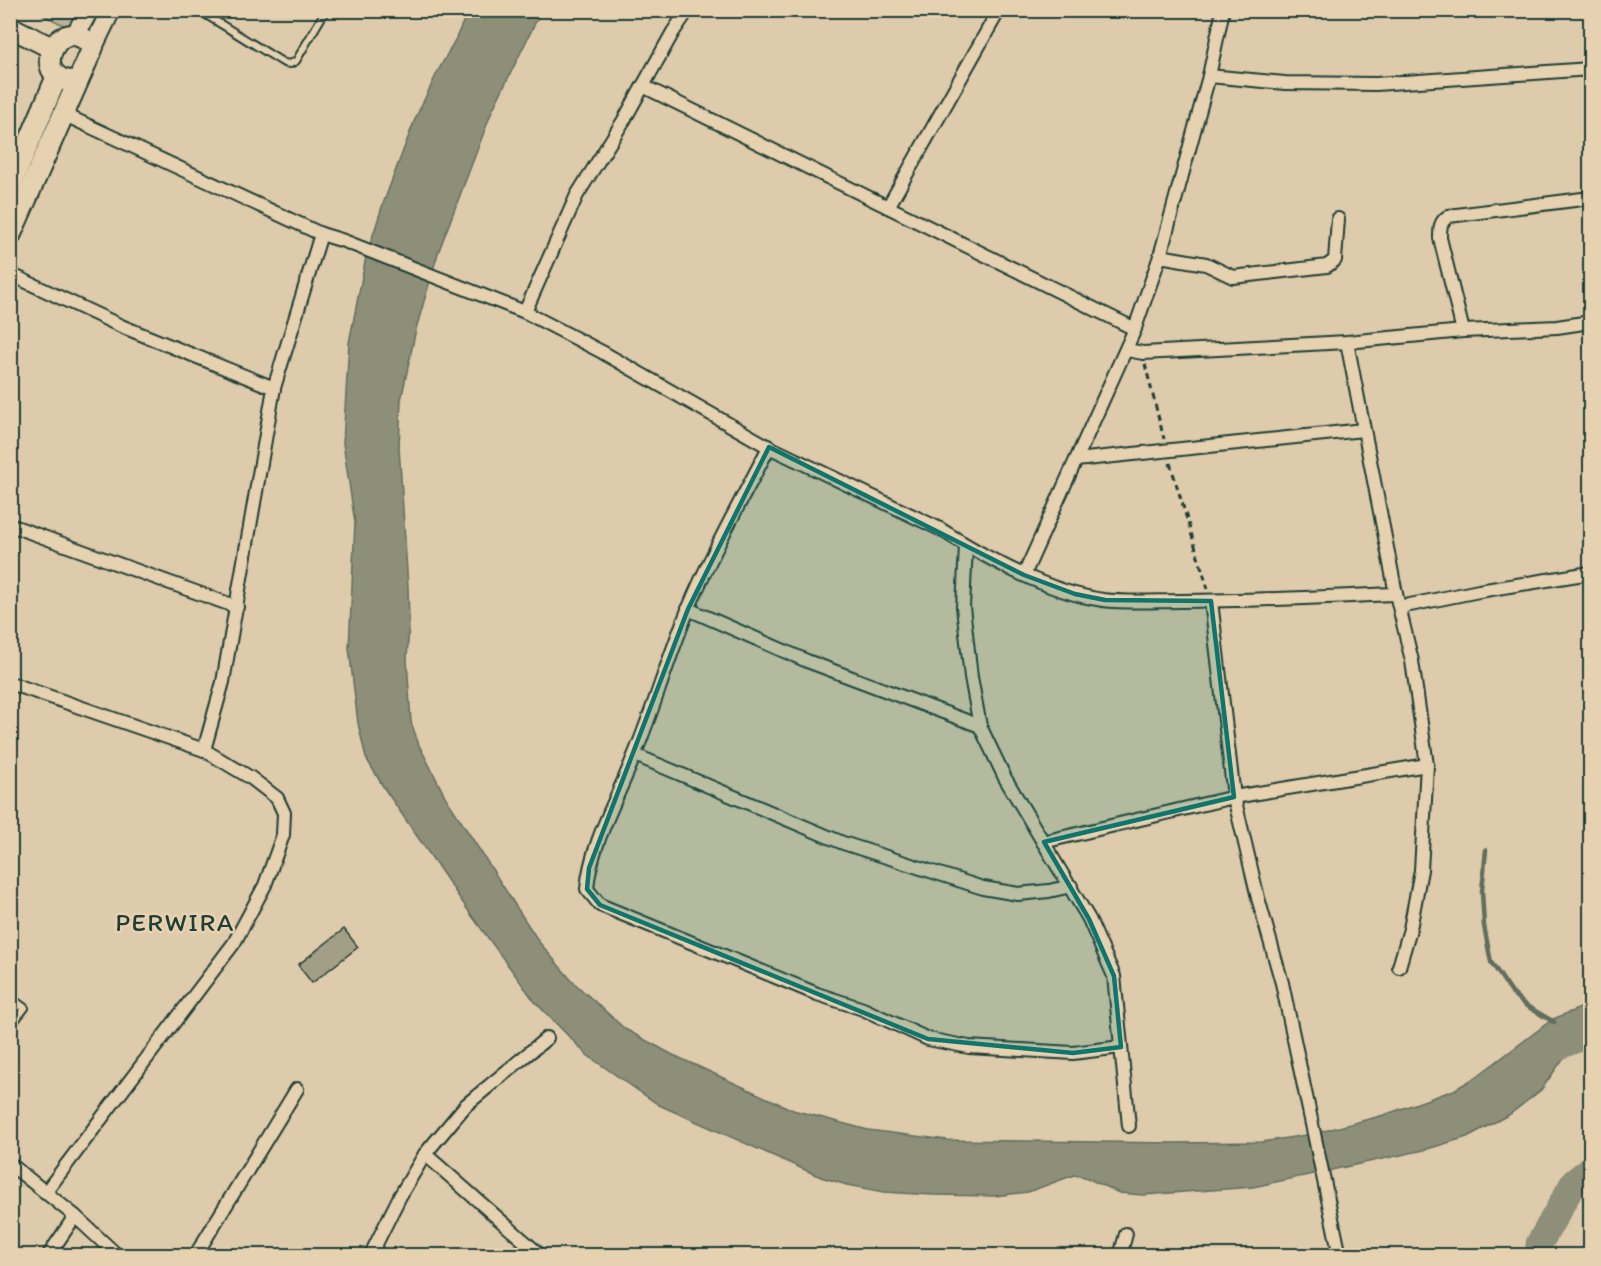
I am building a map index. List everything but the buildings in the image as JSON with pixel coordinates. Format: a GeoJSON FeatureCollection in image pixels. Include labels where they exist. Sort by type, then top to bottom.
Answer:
{"type":"FeatureCollection","features":[{"type":"Feature","properties":{"kind":"highway"},"geometry":{"type":"LineString","coordinates":[[10,27],[52,48]]}},
{"type":"Feature","properties":{"kind":"highway"},"geometry":{"type":"LineString","coordinates":[[10,236],[93,47],[87,40],[75,35],[67,36],[57,41],[52,48],[49,56],[50,66],[57,76],[64,80],[77,81]]}},
{"type":"Feature","properties":{"kind":"highway"},"geometry":{"type":"LineString","coordinates":[[10,187],[57,76]]}},
{"type":"Feature","properties":{"kind":"main road"},"geometry":{"type":"LineString","coordinates":[[75,35],[88,10]]}},
{"type":"Feature","properties":{"kind":"main road"},"geometry":{"type":"LineString","coordinates":[[93,47],[111,10]]}},
{"type":"Feature","properties":{"kind":"street"},"geometry":{"type":"LineString","coordinates":[[525,312],[577,195],[688,10]]}},
{"type":"Feature","properties":{"kind":"street"},"geometry":{"type":"LineString","coordinates":[[888,207],[999,10]]}},
{"type":"Feature","properties":{"kind":"street"},"geometry":{"type":"LineString","coordinates":[[1024,575],[1135,329],[1160,256],[1209,76],[1223,10]]}},
{"type":"Feature","properties":{"kind":"street"},"geometry":{"type":"LineString","coordinates":[[1209,76],[1285,83],[1376,84],[1590,69]]}},
{"type":"Feature","properties":{"kind":"street"},"geometry":{"type":"LineString","coordinates":[[643,87],[1135,329]]}},
{"type":"Feature","properties":{"kind":"street"},"geometry":{"type":"LineString","coordinates":[[63,114],[321,234],[525,312],[602,352],[769,447],[940,529],[966,546],[1024,575],[1075,594],[1105,600],[1211,601],[1396,594]]}},
{"type":"Feature","properties":{"kind":"street"},"geometry":{"type":"LineString","coordinates":[[1463,331],[1440,238],[1441,222],[1449,216],[1590,198]]}},
{"type":"Feature","properties":{"kind":"street"},"geometry":{"type":"LineString","coordinates":[[1160,256],[1206,264],[1233,277],[1327,266],[1335,260],[1338,219]]}},
{"type":"Feature","properties":{"kind":"street"},"geometry":{"type":"LineString","coordinates":[[204,750],[223,682],[274,388],[321,234]]}},
{"type":"Feature","properties":{"kind":"street"},"geometry":{"type":"LineString","coordinates":[[10,274],[121,326],[274,388]]}},
{"type":"Feature","properties":{"kind":"street"},"geometry":{"type":"LineString","coordinates":[[1127,350],[1143,353],[1347,342],[1463,331],[1557,327],[1590,322]]}},
{"type":"Feature","properties":{"kind":"street"},"geometry":{"type":"LineString","coordinates":[[1347,342],[1396,594],[1412,661],[1427,765],[1421,870],[1410,929],[1399,967]]}},
{"type":"Feature","properties":{"kind":"street"},"geometry":{"type":"LineString","coordinates":[[1076,460],[1363,430]]}},
{"type":"Feature","properties":{"kind":"street"},"geometry":{"type":"LineString","coordinates":[[769,447],[688,609],[669,656],[635,755],[589,868],[587,889],[600,905],[817,994],[863,1009],[928,1039],[969,1047],[1073,1053],[1121,1047]]}},
{"type":"Feature","properties":{"kind":"street"},"geometry":{"type":"LineString","coordinates":[[10,525],[237,607]]}},
{"type":"Feature","properties":{"kind":"street"},"geometry":{"type":"LineString","coordinates":[[966,546],[963,606],[971,677],[980,726],[1005,778],[1089,919],[1114,976],[1129,1126]]}},
{"type":"Feature","properties":{"kind":"street"},"geometry":{"type":"LineString","coordinates":[[1400,607],[1479,591],[1590,573]]}},
{"type":"Feature","properties":{"kind":"street"},"geometry":{"type":"LineString","coordinates":[[1211,601],[1234,797],[1257,898],[1282,983],[1340,1256]]}},
{"type":"Feature","properties":{"kind":"street"},"geometry":{"type":"LineString","coordinates":[[688,609],[807,661],[980,726]]}},
{"type":"Feature","properties":{"kind":"street"},"geometry":{"type":"LineString","coordinates":[[10,683],[204,750],[251,778],[277,798],[284,813],[283,835],[265,885],[234,943],[45,1193]]}},
{"type":"Feature","properties":{"kind":"street"},"geometry":{"type":"LineString","coordinates":[[635,755],[843,843],[983,888],[1018,894],[1050,891],[1071,886]]}},
{"type":"Feature","properties":{"kind":"street"},"geometry":{"type":"LineString","coordinates":[[1043,842],[1234,797],[1427,765]]}},
{"type":"Feature","properties":{"kind":"street"},"geometry":{"type":"LineString","coordinates":[[370,1256],[400,1196],[425,1154],[466,1105],[547,1038]]}},
{"type":"Feature","properties":{"kind":"street"},"geometry":{"type":"LineString","coordinates":[[195,1256],[297,1089]]}},
{"type":"Feature","properties":{"kind":"street"},"geometry":{"type":"LineString","coordinates":[[425,1154],[541,1256]]}},
{"type":"Feature","properties":{"kind":"street"},"geometry":{"type":"LineString","coordinates":[[10,1164],[75,1216],[118,1256]]}},
{"type":"Feature","properties":{"kind":"street"},"geometry":{"type":"LineString","coordinates":[[48,1256],[75,1216]]}},
{"type":"Feature","properties":{"kind":"street"},"geometry":{"type":"LineString","coordinates":[[1120,1256],[1126,1234]]}},
{"type":"Feature","properties":{"kind":"lane"},"geometry":{"type":"LineString","coordinates":[[198,10],[284,63],[290,64],[296,61],[326,10]]}},
{"type":"Feature","properties":{"kind":"lane"},"geometry":{"type":"LineString","coordinates":[[10,997],[25,1008],[10,1027]]}},
{"type":"Feature","properties":{"kind":"path"},"geometry":{"type":"LineString","coordinates":[[1143,353],[1167,452],[1211,601]]}},
{"type":"Feature","properties":{"kind":"highlighted area"},"geometry":{"type":"Polygon","coordinates":[[[769,447],[1024,575],[1075,594],[1105,600],[1211,601],[1234,797],[1044,842],[1089,919],[1114,976],[1121,1047],[1073,1053],[928,1039],[600,905],[587,889],[589,868],[688,609],[769,447]]]}},
{"type":"Feature","properties":{"kind":"shaded area"},"geometry":{"type":"Polygon","coordinates":[[[36,11],[84,11],[73,30],[36,11]]]}},
{"type":"Feature","properties":{"kind":"shaded area"},"geometry":{"type":"Polygon","coordinates":[[[468,11],[541,11],[492,111],[438,253],[416,329],[401,400],[399,447],[408,587],[407,660],[411,722],[419,745],[446,798],[539,942],[572,981],[625,1029],[671,1054],[793,1110],[868,1130],[947,1140],[1262,1142],[1313,1134],[1384,1115],[1454,1090],[1476,1077],[1553,1019],[1590,1004],[1590,1033],[1583,1036],[1570,1049],[1541,1090],[1510,1114],[1467,1137],[1424,1150],[1253,1187],[1143,1195],[1119,1193],[1085,1177],[1074,1175],[1028,1192],[995,1196],[933,1195],[884,1192],[821,1177],[659,1105],[587,1055],[535,1002],[472,916],[366,758],[358,723],[349,648],[355,523],[343,443],[349,343],[366,257],[383,204],[415,119],[468,11]]]}},
{"type":"Feature","properties":{"kind":"waterway"},"geometry":{"type":"LineString","coordinates":[[1486,850],[1482,891],[1484,926],[1491,962],[1512,993],[1525,1005],[1554,1022]]}},
{"type":"Feature","properties":{"kind":"waterway"},"geometry":{"type":"LineString","coordinates":[[1547,1051],[1590,1034]]}},
{"type":"Feature","properties":{"kind":"waterway"},"geometry":{"type":"LineString","coordinates":[[1539,1256],[1539,1244],[1574,1182],[1590,1169]]}},
{"type":"Feature","properties":{"kind":"district","name":"PERWIRA"},"geometry":{"type":"Point","coordinates":[175,922]}}]}
